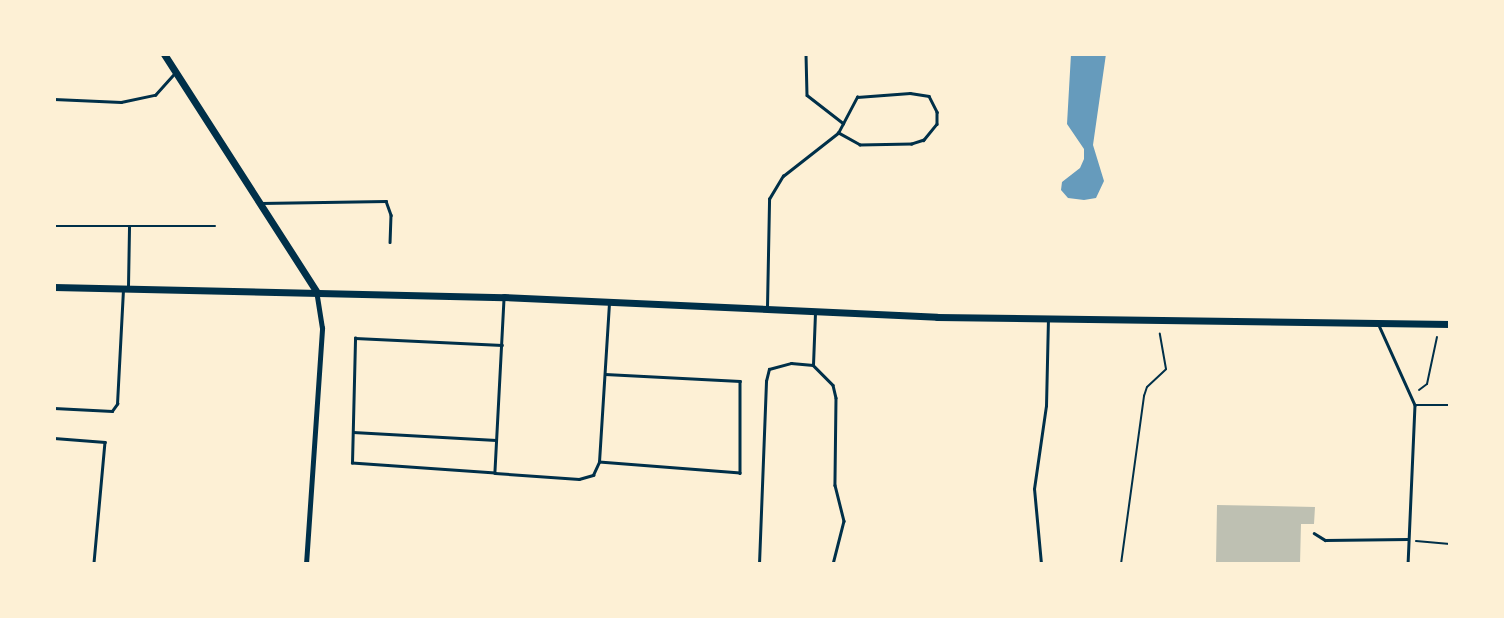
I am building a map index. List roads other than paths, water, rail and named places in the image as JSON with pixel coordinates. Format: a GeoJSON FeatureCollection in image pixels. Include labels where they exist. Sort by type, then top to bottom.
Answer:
{"type":"FeatureCollection","features":[{"type":"Feature","properties":{"kind":"street"},"geometry":{"type":"LineString","coordinates":[[164,54],[316,291],[322,328],[306,564]]}},
{"type":"Feature","properties":{"kind":"street"},"geometry":{"type":"LineString","coordinates":[[54,287],[504,297],[815,312],[1048,319],[1450,324]]}},
{"type":"Feature","properties":{"kind":"lane"},"geometry":{"type":"LineString","coordinates":[[806,54],[807,95],[843,123]]}},
{"type":"Feature","properties":{"kind":"lane"},"geometry":{"type":"LineString","coordinates":[[54,99],[121,102],[155,95],[176,72]]}},
{"type":"Feature","properties":{"kind":"lane"},"geometry":{"type":"LineString","coordinates":[[767,310],[769,199],[783,176],[838,133],[857,97],[910,93],[929,96],[937,112],[937,124],[924,140],[912,144],[860,145],[838,133]]}},
{"type":"Feature","properties":{"kind":"lane"},"geometry":{"type":"LineString","coordinates":[[261,203],[386,201],[391,215],[390,242]]}},
{"type":"Feature","properties":{"kind":"lane"},"geometry":{"type":"LineString","coordinates":[[54,226],[215,226]]}},
{"type":"Feature","properties":{"kind":"lane"},"geometry":{"type":"LineString","coordinates":[[54,408],[112,411],[117,404],[129,227]]}},
{"type":"Feature","properties":{"kind":"lane"},"geometry":{"type":"LineString","coordinates":[[495,473],[504,297]]}},
{"type":"Feature","properties":{"kind":"lane"},"geometry":{"type":"LineString","coordinates":[[502,345],[355,338],[352,463],[579,480],[593,475],[599,463],[609,303]]}},
{"type":"Feature","properties":{"kind":"lane"},"geometry":{"type":"LineString","coordinates":[[815,312],[813,365],[832,385],[836,398],[835,485],[844,521],[833,564]]}},
{"type":"Feature","properties":{"kind":"lane"},"geometry":{"type":"LineString","coordinates":[[1041,564],[1034,489],[1046,406],[1048,319]]}},
{"type":"Feature","properties":{"kind":"lane"},"geometry":{"type":"LineString","coordinates":[[1378,323],[1415,405],[1408,564]]}},
{"type":"Feature","properties":{"kind":"lane"},"geometry":{"type":"LineString","coordinates":[[759,564],[769,369],[813,365]]}},
{"type":"Feature","properties":{"kind":"lane"},"geometry":{"type":"LineString","coordinates":[[599,463],[740,473],[740,381],[605,374]]}},
{"type":"Feature","properties":{"kind":"lane"},"geometry":{"type":"LineString","coordinates":[[1415,405],[1450,405]]}},
{"type":"Feature","properties":{"kind":"lane"},"geometry":{"type":"LineString","coordinates":[[353,432],[496,440]]}},
{"type":"Feature","properties":{"kind":"lane"},"geometry":{"type":"LineString","coordinates":[[54,438],[105,442],[94,564]]}},
{"type":"Feature","properties":{"kind":"lane"},"geometry":{"type":"LineString","coordinates":[[1314,533],[1325,540],[1408,540]]}},
{"type":"Feature","properties":{"kind":"water"},"geometry":{"type":"Polygon","coordinates":[[[1071,54],[1106,54],[1093,145],[1104,181],[1096,198],[1084,200],[1068,198],[1061,190],[1062,182],[1080,168],[1084,159],[1084,149],[1067,124],[1071,54]]]}}]}
